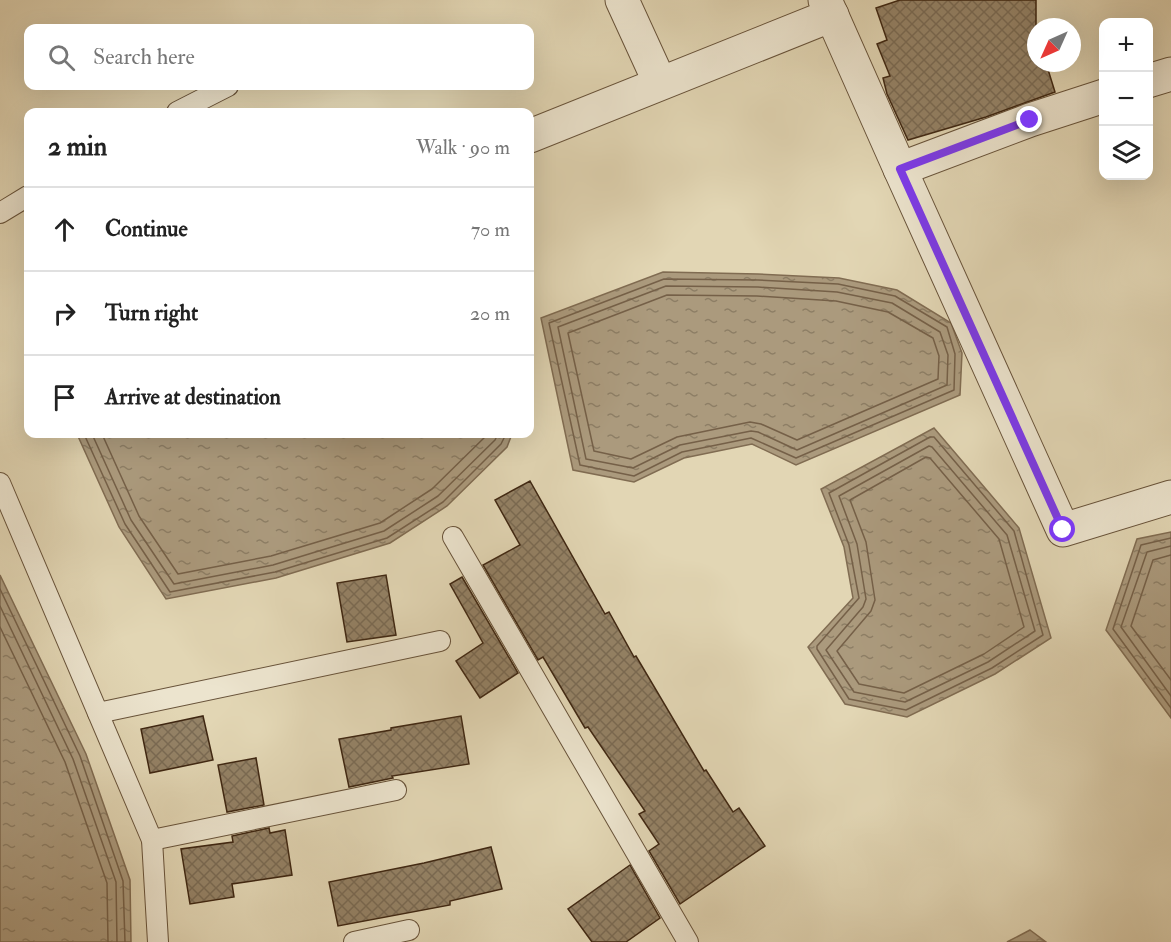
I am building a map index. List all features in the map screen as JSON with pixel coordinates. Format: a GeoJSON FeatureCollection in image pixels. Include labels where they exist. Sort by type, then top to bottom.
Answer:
{"type":"FeatureCollection","features":[{"type":"Feature","properties":{"kind":"street"},"geometry":{"type":"LineString","coordinates":[[622,0],[660,83]]}},
{"type":"Feature","properties":{"kind":"street"},"geometry":{"type":"LineString","coordinates":[[534,134],[660,83],[829,8],[1063,530],[1171,497]]}},
{"type":"Feature","properties":{"kind":"street"},"geometry":{"type":"LineString","coordinates":[[1153,80],[1171,74]]}},
{"type":"Feature","properties":{"kind":"street"},"geometry":{"type":"LineString","coordinates":[[900,169],[1030,120],[1099,98]]}},
{"type":"Feature","properties":{"kind":"lane"},"geometry":{"type":"LineString","coordinates":[[185,108],[220,90]]}},
{"type":"Feature","properties":{"kind":"lane"},"geometry":{"type":"LineString","coordinates":[[0,213],[24,198]]}},
{"type":"Feature","properties":{"kind":"lane"},"geometry":{"type":"LineString","coordinates":[[0,483],[152,840],[158,942]]}},
{"type":"Feature","properties":{"kind":"lane"},"geometry":{"type":"LineString","coordinates":[[453,537],[688,942]]}},
{"type":"Feature","properties":{"kind":"lane"},"geometry":{"type":"LineString","coordinates":[[98,713],[440,641]]}},
{"type":"Feature","properties":{"kind":"lane"},"geometry":{"type":"LineString","coordinates":[[152,840],[396,790]]}},
{"type":"Feature","properties":{"kind":"lane"},"geometry":{"type":"LineString","coordinates":[[354,942],[409,930]]}},
{"type":"Feature","properties":{"kind":"water"},"geometry":{"type":"Polygon","coordinates":[[[663,272],[839,278],[897,290],[951,323],[962,353],[960,395],[796,465],[752,444],[684,458],[634,482],[573,470],[541,318],[663,272]]]}},
{"type":"Feature","properties":{"kind":"water"},"geometry":{"type":"Polygon","coordinates":[[[934,428],[1019,528],[1051,638],[995,674],[907,717],[845,704],[808,647],[853,598],[844,547],[821,489],[934,428]]]}},
{"type":"Feature","properties":{"kind":"water"},"geometry":{"type":"Polygon","coordinates":[[[79,438],[510,438],[507,447],[447,506],[390,543],[276,578],[166,599],[119,527],[79,438]]]}},
{"type":"Feature","properties":{"kind":"water"},"geometry":{"type":"Polygon","coordinates":[[[1171,532],[1171,718],[1106,630],[1137,539],[1171,532]]]}},
{"type":"Feature","properties":{"kind":"water"},"geometry":{"type":"Polygon","coordinates":[[[0,575],[86,754],[130,880],[131,942],[0,942],[0,575]]]}},
{"type":"Feature","properties":{"kind":"water"},"geometry":{"type":"Polygon","coordinates":[[[1030,930],[1046,942],[1007,942],[1030,930]]]}},
{"type":"Feature","properties":{"kind":"building"},"geometry":{"type":"Polygon","coordinates":[[[900,0],[1036,0],[1036,18],[1027,18],[1027,72],[1049,72],[1055,92],[986,117],[908,140],[887,94],[883,78],[890,76],[877,44],[887,40],[876,8],[900,0]]]}},
{"type":"Feature","properties":{"kind":"building"},"geometry":{"type":"Polygon","coordinates":[[[530,481],[605,614],[609,612],[704,771],[706,770],[733,812],[739,808],[765,846],[680,904],[649,851],[659,844],[639,814],[645,811],[588,727],[585,728],[543,657],[538,660],[483,565],[520,545],[495,500],[530,481]]]}},
{"type":"Feature","properties":{"kind":"building"},"geometry":{"type":"Polygon","coordinates":[[[386,575],[396,635],[347,642],[337,583],[386,575]]]}},
{"type":"Feature","properties":{"kind":"building"},"geometry":{"type":"Polygon","coordinates":[[[462,577],[518,673],[480,698],[456,661],[483,643],[450,584],[462,577]]]}},
{"type":"Feature","properties":{"kind":"building"},"geometry":{"type":"Polygon","coordinates":[[[203,716],[213,760],[150,773],[141,729],[203,716]]]}},
{"type":"Feature","properties":{"kind":"building"},"geometry":{"type":"Polygon","coordinates":[[[461,716],[469,764],[392,776],[393,778],[349,787],[339,739],[461,716]]]}},
{"type":"Feature","properties":{"kind":"building"},"geometry":{"type":"Polygon","coordinates":[[[256,758],[264,805],[227,812],[218,765],[256,758]]]}},
{"type":"Feature","properties":{"kind":"building"},"geometry":{"type":"Polygon","coordinates":[[[269,828],[270,833],[285,830],[292,875],[232,884],[234,897],[190,904],[181,849],[233,842],[232,836],[269,828]]]}},
{"type":"Feature","properties":{"kind":"building"},"geometry":{"type":"Polygon","coordinates":[[[491,847],[502,889],[450,901],[450,905],[338,926],[329,882],[491,847]]]}},
{"type":"Feature","properties":{"kind":"building"},"geometry":{"type":"Polygon","coordinates":[[[630,865],[660,918],[626,942],[592,942],[568,909],[630,865]]]}},
{"type":"Feature","properties":{"kind":"route"},"geometry":{"type":"LineString","coordinates":[[1030,120],[900,169],[1063,530]]}}]}
